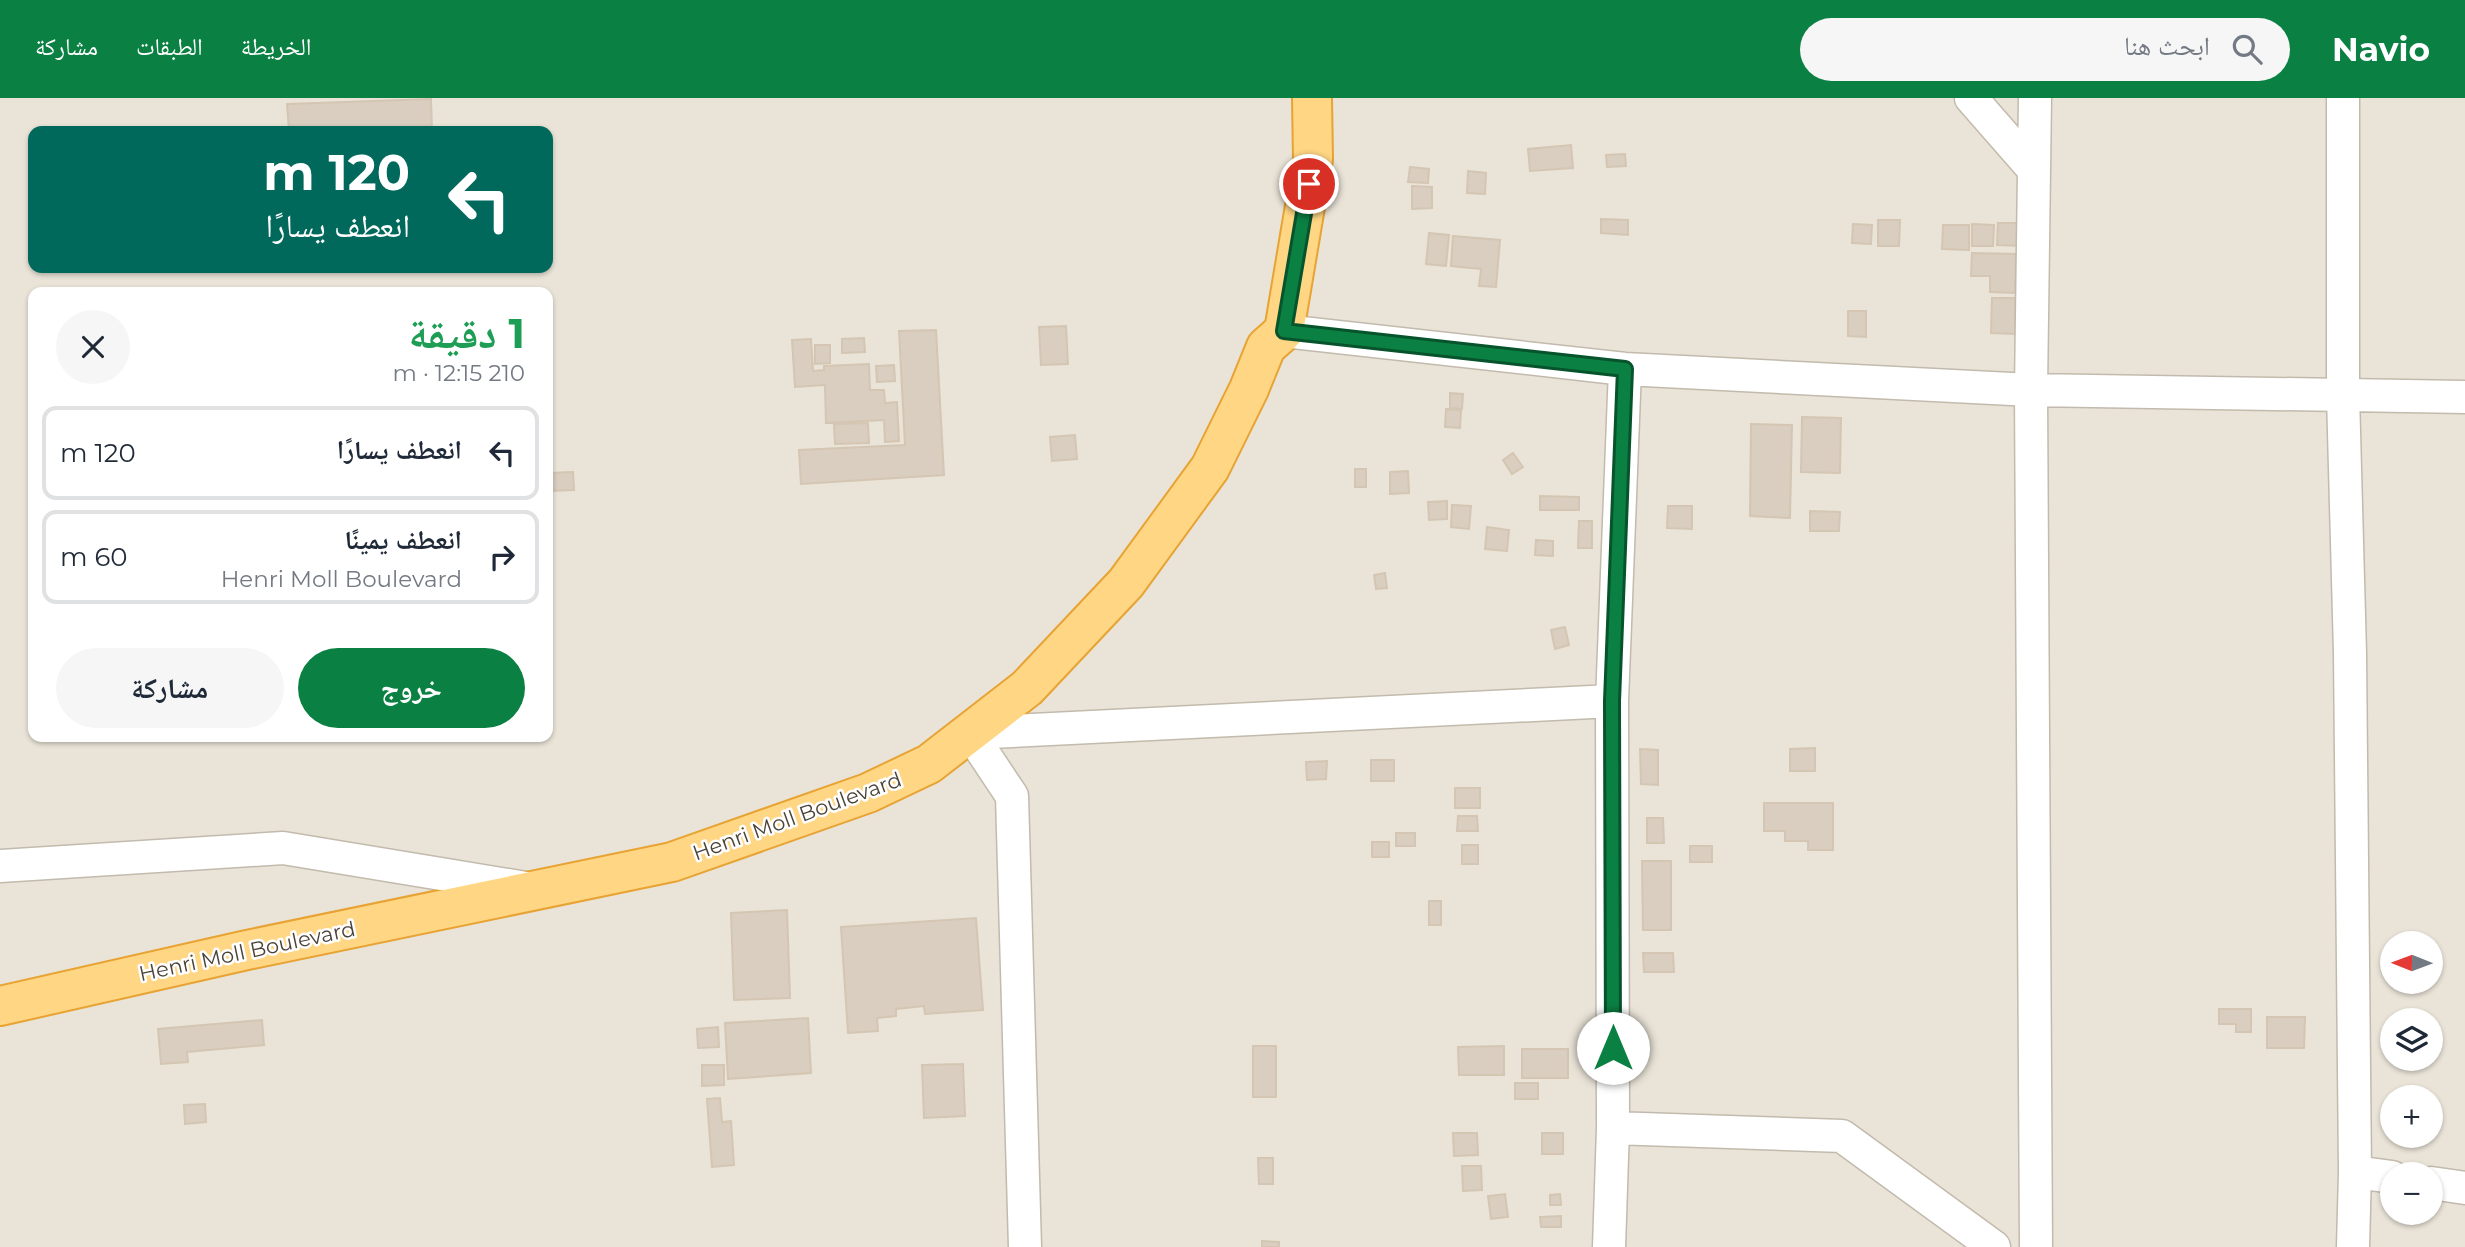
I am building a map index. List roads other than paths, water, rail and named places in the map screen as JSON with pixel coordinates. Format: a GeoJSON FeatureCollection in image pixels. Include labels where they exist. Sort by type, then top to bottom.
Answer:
{"type":"FeatureCollection","features":[{"type":"Feature","properties":{"kind":"highway"},"geometry":{"type":"LineString","coordinates":[[1284,331],[1313,159],[1312,98]]}},
{"type":"Feature","properties":{"kind":"highway","name":"Henri Moll Boulevard"},"geometry":{"type":"LineString","coordinates":[[0,1006],[234,953],[672,862],[868,793],[929,764],[1027,688],[1126,583],[1210,468],[1249,389],[1266,347],[1284,331]]}},
{"type":"Feature","properties":{"kind":"street"},"geometry":{"type":"LineString","coordinates":[[1972,98],[2034,170]]}},
{"type":"Feature","properties":{"kind":"street"},"geometry":{"type":"LineString","coordinates":[[2035,98],[2031,390],[2036,1247]]}},
{"type":"Feature","properties":{"kind":"street"},"geometry":{"type":"LineString","coordinates":[[2343,98],[2343,395],[2350,653],[2355,1172],[2353,1247]]}},
{"type":"Feature","properties":{"kind":"street"},"geometry":{"type":"LineString","coordinates":[[1284,331],[1625,369],[2031,390],[2465,397]]}},
{"type":"Feature","properties":{"kind":"street"},"geometry":{"type":"LineString","coordinates":[[1609,1247],[1613,1128],[1612,701],[1625,369]]}},
{"type":"Feature","properties":{"kind":"street"},"geometry":{"type":"LineString","coordinates":[[970,733],[1612,701]]}},
{"type":"Feature","properties":{"kind":"street"},"geometry":{"type":"LineString","coordinates":[[970,733],[1012,796],[1025,1247]]}},
{"type":"Feature","properties":{"kind":"street"},"geometry":{"type":"LineString","coordinates":[[0,866],[283,848],[538,890]]}},
{"type":"Feature","properties":{"kind":"street"},"geometry":{"type":"LineString","coordinates":[[1613,1128],[1842,1136],[1994,1247]]}},
{"type":"Feature","properties":{"kind":"street"},"geometry":{"type":"LineString","coordinates":[[2355,1172],[2380,1175]]}},
{"type":"Feature","properties":{"kind":"street"},"geometry":{"type":"LineString","coordinates":[[2443,1185],[2465,1188]]}}]}
